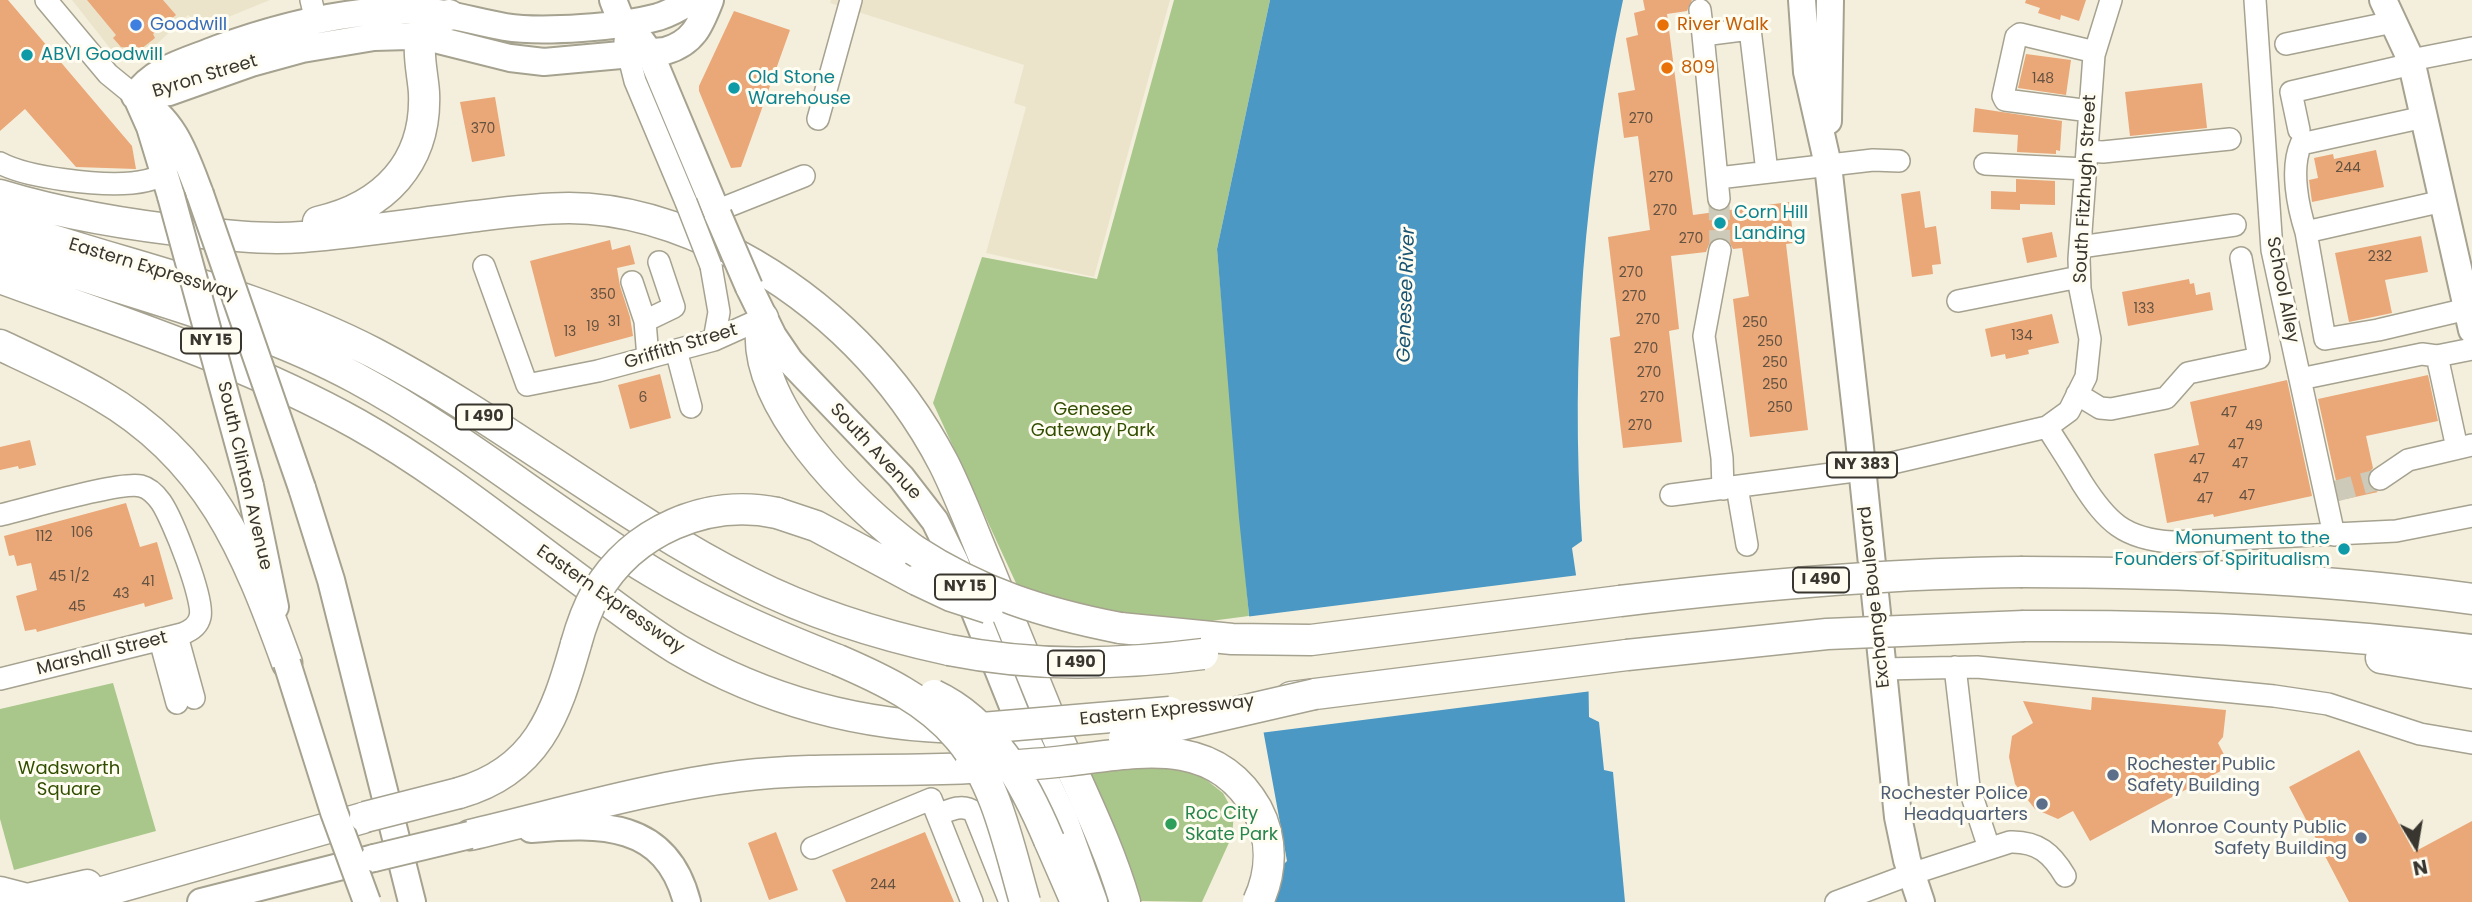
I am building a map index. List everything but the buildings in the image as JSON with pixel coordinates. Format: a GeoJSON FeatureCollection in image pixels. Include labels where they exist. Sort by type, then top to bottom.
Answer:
{"type":"FeatureCollection","features":[{"type":"Feature","properties":{"kind":"highway"},"geometry":{"type":"LineString","coordinates":[[203,233],[268,229],[325,220],[365,205],[388,189],[409,162],[419,140],[424,103],[421,38],[424,28],[430,20],[449,15]]}},
{"type":"Feature","properties":{"kind":"highway"},"geometry":{"type":"LineString","coordinates":[[0,195],[114,221],[257,238],[291,238],[545,208],[606,210],[692,234],[741,257],[785,283],[830,318],[869,357],[909,407],[938,453],[959,497],[1060,743],[1095,817],[1125,902]]}},
{"type":"Feature","properties":{"kind":"highway","name":"Eastern Expressway"},"geometry":{"type":"LineString","coordinates":[[0,223],[247,299],[342,338],[461,402],[690,549],[750,582],[842,621],[949,650],[1009,660],[1088,663],[1178,657],[1311,640]]}},
{"type":"Feature","properties":{"kind":"highway"},"geometry":{"type":"LineString","coordinates":[[0,247],[226,320],[311,355],[422,417],[667,581],[744,621],[838,660],[909,696],[960,738],[979,769],[998,812],[1025,902]]}},
{"type":"Feature","properties":{"kind":"highway","name":"Eastern Expressway"},"geometry":{"type":"LineString","coordinates":[[0,278],[250,372],[357,424],[455,488],[646,629],[721,672],[785,698],[853,717],[922,726],[982,728],[1150,714],[1315,694]]}},
{"type":"Feature","properties":{"kind":"highway"},"geometry":{"type":"LineString","coordinates":[[763,318],[760,343],[762,359],[774,389],[800,434],[845,491],[915,550],[968,582],[1046,612],[1120,628]]}},
{"type":"Feature","properties":{"kind":"highway"},"geometry":{"type":"LineString","coordinates":[[0,345],[72,379],[115,404],[155,433],[188,466],[212,497],[229,526],[254,579],[287,663]]}},
{"type":"Feature","properties":{"kind":"highway"},"geometry":{"type":"LineString","coordinates":[[67,902],[459,793],[498,779],[528,753],[539,739],[560,700],[586,613],[601,585],[620,561],[652,535],[690,517],[748,510],[778,513],[807,522],[951,596],[1000,611],[1222,639],[1311,640]]}},
{"type":"Feature","properties":{"kind":"highway","name":"I 490"},"geometry":{"type":"LineString","coordinates":[[1311,640],[1778,583],[1891,576],[2024,572],[2202,575],[2465,598]]}},
{"type":"Feature","properties":{"kind":"highway"},"geometry":{"type":"LineString","coordinates":[[969,768],[1159,731],[1315,694],[1723,643],[1860,632],[2024,626],[2201,630],[2336,636],[2472,650]]}},
{"type":"Feature","properties":{"kind":"highway"},"geometry":{"type":"LineString","coordinates":[[2201,630],[2472,673]]}},
{"type":"Feature","properties":{"kind":"highway"},"geometry":{"type":"LineString","coordinates":[[838,660],[939,697],[979,727],[1006,759],[1026,790],[1076,902]]}},
{"type":"Feature","properties":{"kind":"highway"},"geometry":{"type":"LineString","coordinates":[[470,835],[661,790],[722,779],[804,771],[969,768],[1145,752],[1174,752],[1220,769],[1250,798],[1264,824],[1268,843],[1266,883],[1258,902]]}},
{"type":"Feature","properties":{"kind":"highway"},"geometry":{"type":"LineString","coordinates":[[0,892],[16,898],[37,898],[110,879],[198,864]]}},
{"type":"Feature","properties":{"kind":"main road","name":"Byron Street"},"geometry":{"type":"LineString","coordinates":[[135,96],[150,79],[170,67],[255,36],[314,10],[416,10],[527,29],[617,11],[660,16],[692,0]]}},
{"type":"Feature","properties":{"kind":"main road","name":"Byron Street"},"geometry":{"type":"LineString","coordinates":[[135,96],[170,92],[251,62],[318,45],[374,37],[421,38],[533,62],[673,49],[692,37],[710,0]]}},
{"type":"Feature","properties":{"kind":"main road","name":"Exchange Boulevard"},"geometry":{"type":"LineString","coordinates":[[1802,0],[1807,72],[1828,164],[1898,817],[1921,902]]}},
{"type":"Feature","properties":{"kind":"main road","name":"Exchange Boulevard"},"geometry":{"type":"LineString","coordinates":[[1828,164],[1830,0]]}},
{"type":"Feature","properties":{"kind":"main road","name":"South Avenue"},"geometry":{"type":"LineString","coordinates":[[617,11],[636,34],[639,54],[717,213],[763,318],[784,352],[805,379],[901,477],[935,521],[955,562],[1024,734],[1063,816],[1094,902]]}},
{"type":"Feature","properties":{"kind":"main road"},"geometry":{"type":"LineString","coordinates":[[2388,11],[2412,62],[2470,320]]}},
{"type":"Feature","properties":{"kind":"main road","name":"South Clinton Avenue"},"geometry":{"type":"LineString","coordinates":[[135,96],[146,117],[167,186],[250,486],[287,663],[367,902]]}},
{"type":"Feature","properties":{"kind":"main road"},"geometry":{"type":"LineString","coordinates":[[135,96],[156,110],[174,131],[200,194],[302,488],[331,580],[412,902]]}},
{"type":"Feature","properties":{"kind":"main road"},"geometry":{"type":"LineString","coordinates":[[201,902],[470,835],[603,827],[625,831],[642,838],[662,853],[679,877],[687,902]]}},
{"type":"Feature","properties":{"kind":"main road"},"geometry":{"type":"LineString","coordinates":[[220,902],[303,876]]}},
{"type":"Feature","properties":{"kind":"street","name":"South Clinton Avenue"},"geometry":{"type":"LineString","coordinates":[[46,0],[108,74],[135,96]]}},
{"type":"Feature","properties":{"kind":"street"},"geometry":{"type":"LineString","coordinates":[[818,119],[851,0]]}},
{"type":"Feature","properties":{"kind":"street","name":"South Fitzhugh Street"},"geometry":{"type":"LineString","coordinates":[[1671,495],[1862,470],[2047,427],[2069,411],[2086,377],[2090,339],[2080,277],[2080,247],[2095,52],[2111,0]]}},
{"type":"Feature","properties":{"kind":"street","name":"School Alley"},"geometry":{"type":"LineString","coordinates":[[2255,0],[2272,250],[2300,379],[2329,493],[2334,535]]}},
{"type":"Feature","properties":{"kind":"street"},"geometry":{"type":"LineString","coordinates":[[1700,10],[1718,200]]}},
{"type":"Feature","properties":{"kind":"street"},"geometry":{"type":"LineString","coordinates":[[2286,44],[2388,11]]}},
{"type":"Feature","properties":{"kind":"street"},"geometry":{"type":"LineString","coordinates":[[1703,35],[1750,29],[1767,172]]}},
{"type":"Feature","properties":{"kind":"street"},"geometry":{"type":"LineString","coordinates":[[2090,111],[2005,100],[2003,96],[2016,37],[2020,34],[2095,52]]}},
{"type":"Feature","properties":{"kind":"street"},"geometry":{"type":"LineString","coordinates":[[2300,130],[2291,92],[2472,48]]}},
{"type":"Feature","properties":{"kind":"street","name":"South Avenue"},"geometry":{"type":"LineString","coordinates":[[639,54],[635,81],[711,266],[719,312],[715,340]]}},
{"type":"Feature","properties":{"kind":"street"},"geometry":{"type":"LineString","coordinates":[[2424,117],[2301,145],[2296,155],[2303,223],[2325,339],[2470,320]]}},
{"type":"Feature","properties":{"kind":"street"},"geometry":{"type":"LineString","coordinates":[[1985,164],[2086,160],[2103,152],[2230,139]]}},
{"type":"Feature","properties":{"kind":"street"},"geometry":{"type":"LineString","coordinates":[[1718,178],[1828,164],[1899,160]]}},
{"type":"Feature","properties":{"kind":"street"},"geometry":{"type":"LineString","coordinates":[[0,163],[28,173],[96,182],[167,186]]}},
{"type":"Feature","properties":{"kind":"street"},"geometry":{"type":"LineString","coordinates":[[717,213],[804,176]]}},
{"type":"Feature","properties":{"kind":"street"},"geometry":{"type":"LineString","coordinates":[[2270,216],[2303,223],[2443,201]]}},
{"type":"Feature","properties":{"kind":"street"},"geometry":{"type":"LineString","coordinates":[[2080,247],[2235,225]]}},
{"type":"Feature","properties":{"kind":"street"},"geometry":{"type":"LineString","coordinates":[[1720,250],[1704,335],[1722,458],[1747,545]]}},
{"type":"Feature","properties":{"kind":"street"},"geometry":{"type":"LineString","coordinates":[[2077,394],[2100,408],[2111,409],[2166,398],[2188,373],[2259,358],[2241,257]]}},
{"type":"Feature","properties":{"kind":"street"},"geometry":{"type":"LineString","coordinates":[[645,321],[674,307],[659,262]]}},
{"type":"Feature","properties":{"kind":"street","name":"Griffith Street"},"geometry":{"type":"LineString","coordinates":[[484,267],[527,385],[598,371],[715,340],[763,318]]}},
{"type":"Feature","properties":{"kind":"street"},"geometry":{"type":"LineString","coordinates":[[1958,301],[2080,277]]}},
{"type":"Feature","properties":{"kind":"street"},"geometry":{"type":"LineString","coordinates":[[632,282],[645,321],[648,358]]}},
{"type":"Feature","properties":{"kind":"street"},"geometry":{"type":"LineString","coordinates":[[2300,379],[2422,354],[2437,356],[2472,349]]}},
{"type":"Feature","properties":{"kind":"street"},"geometry":{"type":"LineString","coordinates":[[676,350],[691,407]]}},
{"type":"Feature","properties":{"kind":"street"},"geometry":{"type":"LineString","coordinates":[[2380,479],[2408,460],[2465,447],[2437,356]]}},
{"type":"Feature","properties":{"kind":"street"},"geometry":{"type":"LineString","coordinates":[[2047,427],[2102,513],[2134,536],[2172,542],[2334,535],[2396,531],[2472,516]]}},
{"type":"Feature","properties":{"kind":"street","name":"Marshall Street"},"geometry":{"type":"LineString","coordinates":[[0,515],[118,487],[147,488],[159,499],[169,518],[199,595],[201,608],[199,620],[192,629],[169,638],[0,679]]}},
{"type":"Feature","properties":{"kind":"street"},"geometry":{"type":"LineString","coordinates":[[169,638],[186,701]]}},
{"type":"Feature","properties":{"kind":"street"},"geometry":{"type":"LineString","coordinates":[[1955,667],[1969,787],[1989,848]]}},
{"type":"Feature","properties":{"kind":"street"},"geometry":{"type":"LineString","coordinates":[[1883,669],[1977,667],[2287,698],[2328,704],[2420,734],[2472,743]]}},
{"type":"Feature","properties":{"kind":"street"},"geometry":{"type":"LineString","coordinates":[[812,848],[931,799],[972,902]]}},
{"type":"Feature","properties":{"kind":"street"},"geometry":{"type":"LineString","coordinates":[[937,815],[959,807],[974,812],[1010,902]]}},
{"type":"Feature","properties":{"kind":"street"},"geometry":{"type":"LineString","coordinates":[[1836,902],[1911,873],[1989,848],[2021,842],[2038,846],[2053,857],[2065,876]]}},
{"type":"Feature","properties":{"kind":"shaded area"},"geometry":{"type":"Polygon","coordinates":[[[72,0],[270,0],[204,27],[188,15],[146,54],[131,57],[113,52],[72,0]]]}},
{"type":"Feature","properties":{"kind":"shaded area"},"geometry":{"type":"Polygon","coordinates":[[[831,0],[1170,0],[1094,277],[986,253],[1026,107],[1014,103],[1024,65],[830,3],[831,0]]]}},
{"type":"Feature","properties":{"kind":"green space","name":"Genesee Gateway Park"},"geometry":{"type":"Polygon","coordinates":[[[1174,0],[1270,0],[1217,249],[1249,616],[1195,623],[1157,620],[1067,605],[1021,594],[933,403],[982,257],[1097,279],[1174,0]]]}},
{"type":"Feature","properties":{"kind":"green space","name":"Wadsworth Square"},"geometry":{"type":"Polygon","coordinates":[[[113,683],[156,831],[14,870],[0,819],[0,709],[113,683]]]}},
{"type":"Feature","properties":{"kind":"green space","name":"Roc City Skate Park"},"geometry":{"type":"Polygon","coordinates":[[[1159,760],[1195,771],[1223,793],[1234,813],[1232,836],[1202,902],[1141,901],[1086,770],[1159,760]]]}},
{"type":"Feature","properties":{"kind":"water","name":"Genesee River"},"geometry":{"type":"Polygon","coordinates":[[[1270,0],[1623,0],[1598,136],[1583,269],[1578,403],[1582,541],[1572,548],[1588,656],[1589,717],[1599,722],[1604,770],[1613,772],[1625,902],[1249,902],[1249,882],[1283,873],[1283,865],[1287,861],[1258,702],[1239,518],[1217,249],[1270,0]]]}},
{"type":"Feature","properties":{"kind":"pier"},"geometry":{"type":"Polygon","coordinates":[[[1579,575],[1591,655],[1592,691],[1260,733],[1245,617],[1579,575]]]}},
{"type":"Feature","properties":{"kind":"tunnel"},"geometry":{"type":"LineString","coordinates":[[1719,199],[1720,250]]}},
{"type":"Feature","properties":{"kind":"tunnel"},"geometry":{"type":"LineString","coordinates":[[2333,492],[2380,479]]}},
{"type":"Feature","properties":{"kind":"place","name":"Goodwill"},"geometry":{"type":"Point","coordinates":[136,25]}},
{"type":"Feature","properties":{"kind":"place","name":"River Walk"},"geometry":{"type":"Point","coordinates":[1663,25]}},
{"type":"Feature","properties":{"kind":"place","name":"ABVI Goodwill"},"geometry":{"type":"Point","coordinates":[27,55]}},
{"type":"Feature","properties":{"kind":"place","name":"809"},"geometry":{"type":"Point","coordinates":[1667,68]}},
{"type":"Feature","properties":{"kind":"place","name":"Old Stone Warehouse"},"geometry":{"type":"Point","coordinates":[734,88]}},
{"type":"Feature","properties":{"kind":"place","name":"Corn Hill Landing"},"geometry":{"type":"Point","coordinates":[1720,223]}},
{"type":"Feature","properties":{"kind":"place","name":"Monument to the Founders of Spiritualism"},"geometry":{"type":"Point","coordinates":[2344,549]}},
{"type":"Feature","properties":{"kind":"place","name":"Rochester Public Safety Building"},"geometry":{"type":"Point","coordinates":[2113,775]}},
{"type":"Feature","properties":{"kind":"place","name":"Rochester Police Headquarters"},"geometry":{"type":"Point","coordinates":[2042,804]}},
{"type":"Feature","properties":{"kind":"place","name":"Roc City Skate Park"},"geometry":{"type":"Point","coordinates":[1171,824]}},
{"type":"Feature","properties":{"kind":"place","name":"Monroe County Public Safety Building"},"geometry":{"type":"Point","coordinates":[2361,838]}}]}
